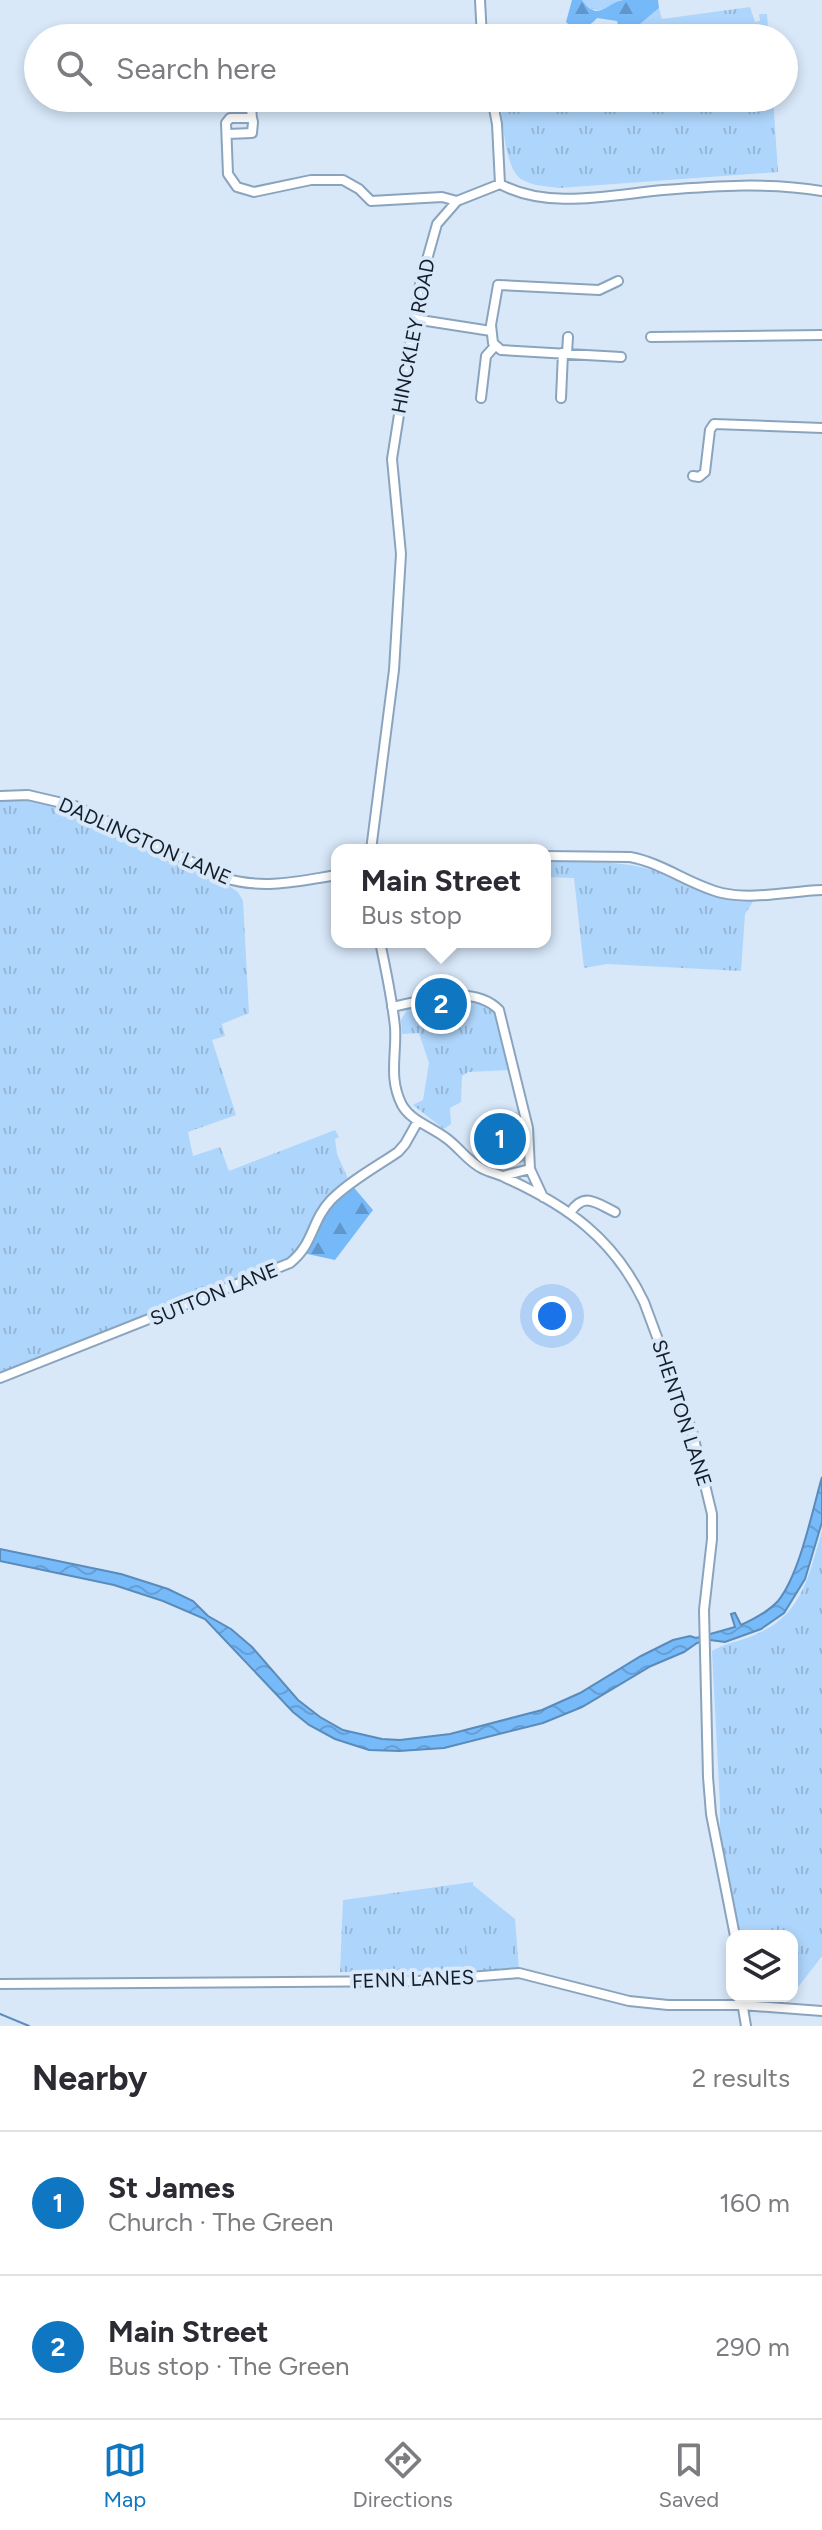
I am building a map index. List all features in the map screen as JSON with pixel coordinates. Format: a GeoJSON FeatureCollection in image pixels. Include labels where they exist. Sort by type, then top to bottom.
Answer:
{"type":"FeatureCollection","features":[{"type":"Feature","properties":{"kind":"street"},"geometry":{"type":"LineString","coordinates":[[480,0],[481,24]]}},
{"type":"Feature","properties":{"kind":"street"},"geometry":{"type":"LineString","coordinates":[[228,134],[252,133],[251,112]]}},
{"type":"Feature","properties":{"kind":"street"},"geometry":{"type":"LineString","coordinates":[[495,112],[500,184]]}},
{"type":"Feature","properties":{"kind":"street"},"geometry":{"type":"LineString","coordinates":[[252,118],[227,120],[228,174],[233,183],[244,191],[254,192],[328,179],[343,180],[371,201],[442,197],[457,201],[500,184],[519,194],[558,198],[769,184],[822,191]]}},
{"type":"Feature","properties":{"kind":"street","name":"HINCKLEY ROAD"},"geometry":{"type":"LineString","coordinates":[[372,844],[394,670],[401,554],[392,459],[419,288],[437,224],[457,201]]}},
{"type":"Feature","properties":{"kind":"street"},"geometry":{"type":"LineString","coordinates":[[495,346],[491,331],[498,285],[599,290],[618,281]]}},
{"type":"Feature","properties":{"kind":"street"},"geometry":{"type":"LineString","coordinates":[[414,319],[491,331]]}},
{"type":"Feature","properties":{"kind":"street"},"geometry":{"type":"LineString","coordinates":[[651,337],[822,335]]}},
{"type":"Feature","properties":{"kind":"street"},"geometry":{"type":"LineString","coordinates":[[561,398],[568,337]]}},
{"type":"Feature","properties":{"kind":"street"},"geometry":{"type":"LineString","coordinates":[[495,346],[504,350],[621,357]]}},
{"type":"Feature","properties":{"kind":"street"},"geometry":{"type":"LineString","coordinates":[[481,398],[486,356],[495,346]]}},
{"type":"Feature","properties":{"kind":"street"},"geometry":{"type":"LineString","coordinates":[[693,476],[699,477],[705,472],[710,430],[714,424],[822,428]]}},
{"type":"Feature","properties":{"kind":"street","name":"DADLINGTON LANE"},"geometry":{"type":"LineString","coordinates":[[0,796],[28,795],[75,806],[240,883],[277,885],[331,876]]}},
{"type":"Feature","properties":{"kind":"street"},"geometry":{"type":"LineString","coordinates":[[551,856],[642,859],[708,889],[733,894],[822,890]]}},
{"type":"Feature","properties":{"kind":"street"},"geometry":{"type":"LineString","coordinates":[[381,948],[395,1035],[395,1081],[403,1106],[418,1121]]}},
{"type":"Feature","properties":{"kind":"street"},"geometry":{"type":"LineString","coordinates":[[392,1007],[464,995],[480,997],[499,1010],[528,1128],[530,1169],[544,1198]]}},
{"type":"Feature","properties":{"kind":"street","name":"SHENTON LANE"},"geometry":{"type":"LineString","coordinates":[[418,1121],[446,1137],[483,1169],[522,1185],[570,1213],[598,1235],[635,1284],[652,1322],[692,1431],[712,1514],[704,1630],[711,1814],[734,1930]]}},
{"type":"Feature","properties":{"kind":"street","name":"SUTTON LANE"},"geometry":{"type":"LineString","coordinates":[[0,1378],[290,1263],[303,1253],[319,1216],[330,1201],[398,1152],[418,1121]]}},
{"type":"Feature","properties":{"kind":"street"},"geometry":{"type":"LineString","coordinates":[[503,1176],[530,1169]]}},
{"type":"Feature","properties":{"kind":"street"},"geometry":{"type":"LineString","coordinates":[[570,1213],[577,1203],[584,1200],[607,1203],[615,1212]]}},
{"type":"Feature","properties":{"kind":"street","name":"FENN LANES"},"geometry":{"type":"LineString","coordinates":[[0,1984],[418,1981],[519,1973],[629,2001],[668,2005],[726,2001]]}},
{"type":"Feature","properties":{"kind":"street"},"geometry":{"type":"LineString","coordinates":[[741,2002],[746,2026]]}},
{"type":"Feature","properties":{"kind":"street","name":"FENN LANES"},"geometry":{"type":"LineString","coordinates":[[756,2002],[822,2011]]}},
{"type":"Feature","properties":{"kind":"green space"},"geometry":{"type":"Polygon","coordinates":[[[572,0],[582,0],[598,11],[623,0],[658,0],[659,8],[640,24],[618,24],[617,21],[597,18],[591,24],[566,22],[572,0]]]}},
{"type":"Feature","properties":{"kind":"green space"},"geometry":{"type":"Polygon","coordinates":[[[582,0],[621,0],[596,10],[582,0]]]}},
{"type":"Feature","properties":{"kind":"green space"},"geometry":{"type":"Polygon","coordinates":[[[750,7],[755,22],[760,21],[759,14],[767,14],[768,24],[639,24],[659,8],[662,19],[750,7]]]}},
{"type":"Feature","properties":{"kind":"green space"},"geometry":{"type":"Polygon","coordinates":[[[502,112],[774,112],[778,172],[559,188],[521,179],[511,165],[502,112]]]}},
{"type":"Feature","properties":{"kind":"green space"},"geometry":{"type":"Polygon","coordinates":[[[0,798],[41,800],[60,805],[130,835],[238,892],[243,901],[249,1013],[222,1024],[225,1036],[212,1040],[236,1115],[188,1132],[193,1156],[220,1147],[229,1171],[335,1130],[339,1137],[335,1139],[337,1154],[350,1183],[290,1263],[0,1378],[0,798]]]}},
{"type":"Feature","properties":{"kind":"green space"},"geometry":{"type":"Polygon","coordinates":[[[551,862],[599,862],[639,867],[665,874],[713,895],[754,900],[745,914],[741,971],[607,964],[584,968],[574,878],[551,877],[551,862]]]}},
{"type":"Feature","properties":{"kind":"green space"},"geometry":{"type":"Polygon","coordinates":[[[465,997],[480,999],[497,1011],[510,1070],[468,1072],[462,1076],[461,1102],[450,1108],[451,1124],[444,1129],[413,1105],[423,1100],[429,1063],[419,1033],[402,1034],[401,1020],[408,1008],[465,997]]]}},
{"type":"Feature","properties":{"kind":"green space"},"geometry":{"type":"Polygon","coordinates":[[[517,1112],[523,1130],[524,1161],[499,1165],[474,1156],[474,1131],[498,1116],[517,1112]]]}},
{"type":"Feature","properties":{"kind":"green space"},"geometry":{"type":"Polygon","coordinates":[[[350,1183],[373,1210],[335,1260],[303,1253],[319,1216],[350,1183]]]}},
{"type":"Feature","properties":{"kind":"green space"},"geometry":{"type":"Polygon","coordinates":[[[822,1532],[822,1956],[798,1987],[798,1930],[739,1930],[720,1832],[712,1651],[774,1624],[795,1603],[808,1577],[822,1532]]]}},
{"type":"Feature","properties":{"kind":"green space"},"geometry":{"type":"Polygon","coordinates":[[[473,1882],[515,1919],[519,1970],[340,1972],[343,1900],[473,1882]]]}},
{"type":"Feature","properties":{"kind":"green space"},"geometry":{"type":"Polygon","coordinates":[[[510,1941],[512,1964],[468,1967],[466,1944],[510,1941]]]}},
{"type":"Feature","properties":{"kind":"water"},"geometry":{"type":"Polygon","coordinates":[[[822,1477],[822,1522],[805,1579],[784,1613],[761,1629],[725,1642],[710,1640],[697,1643],[582,1707],[543,1723],[444,1748],[369,1750],[335,1739],[293,1712],[205,1619],[114,1585],[0,1561],[0,1549],[121,1574],[168,1589],[193,1601],[208,1616],[231,1629],[252,1647],[298,1700],[320,1717],[343,1730],[400,1740],[450,1734],[542,1710],[580,1693],[673,1640],[690,1636],[696,1638],[735,1627],[731,1614],[735,1613],[741,1625],[761,1615],[778,1601],[793,1575],[822,1477]]]}},
{"type":"Feature","properties":{"kind":"waterway"},"geometry":{"type":"LineString","coordinates":[[0,2014],[29,2026]]}},
{"type":"Feature","properties":{"kind":"place","name":"Main Street"},"geometry":{"type":"Point","coordinates":[441,1004]}},
{"type":"Feature","properties":{"kind":"place","name":"St James"},"geometry":{"type":"Point","coordinates":[500,1139]}}]}
